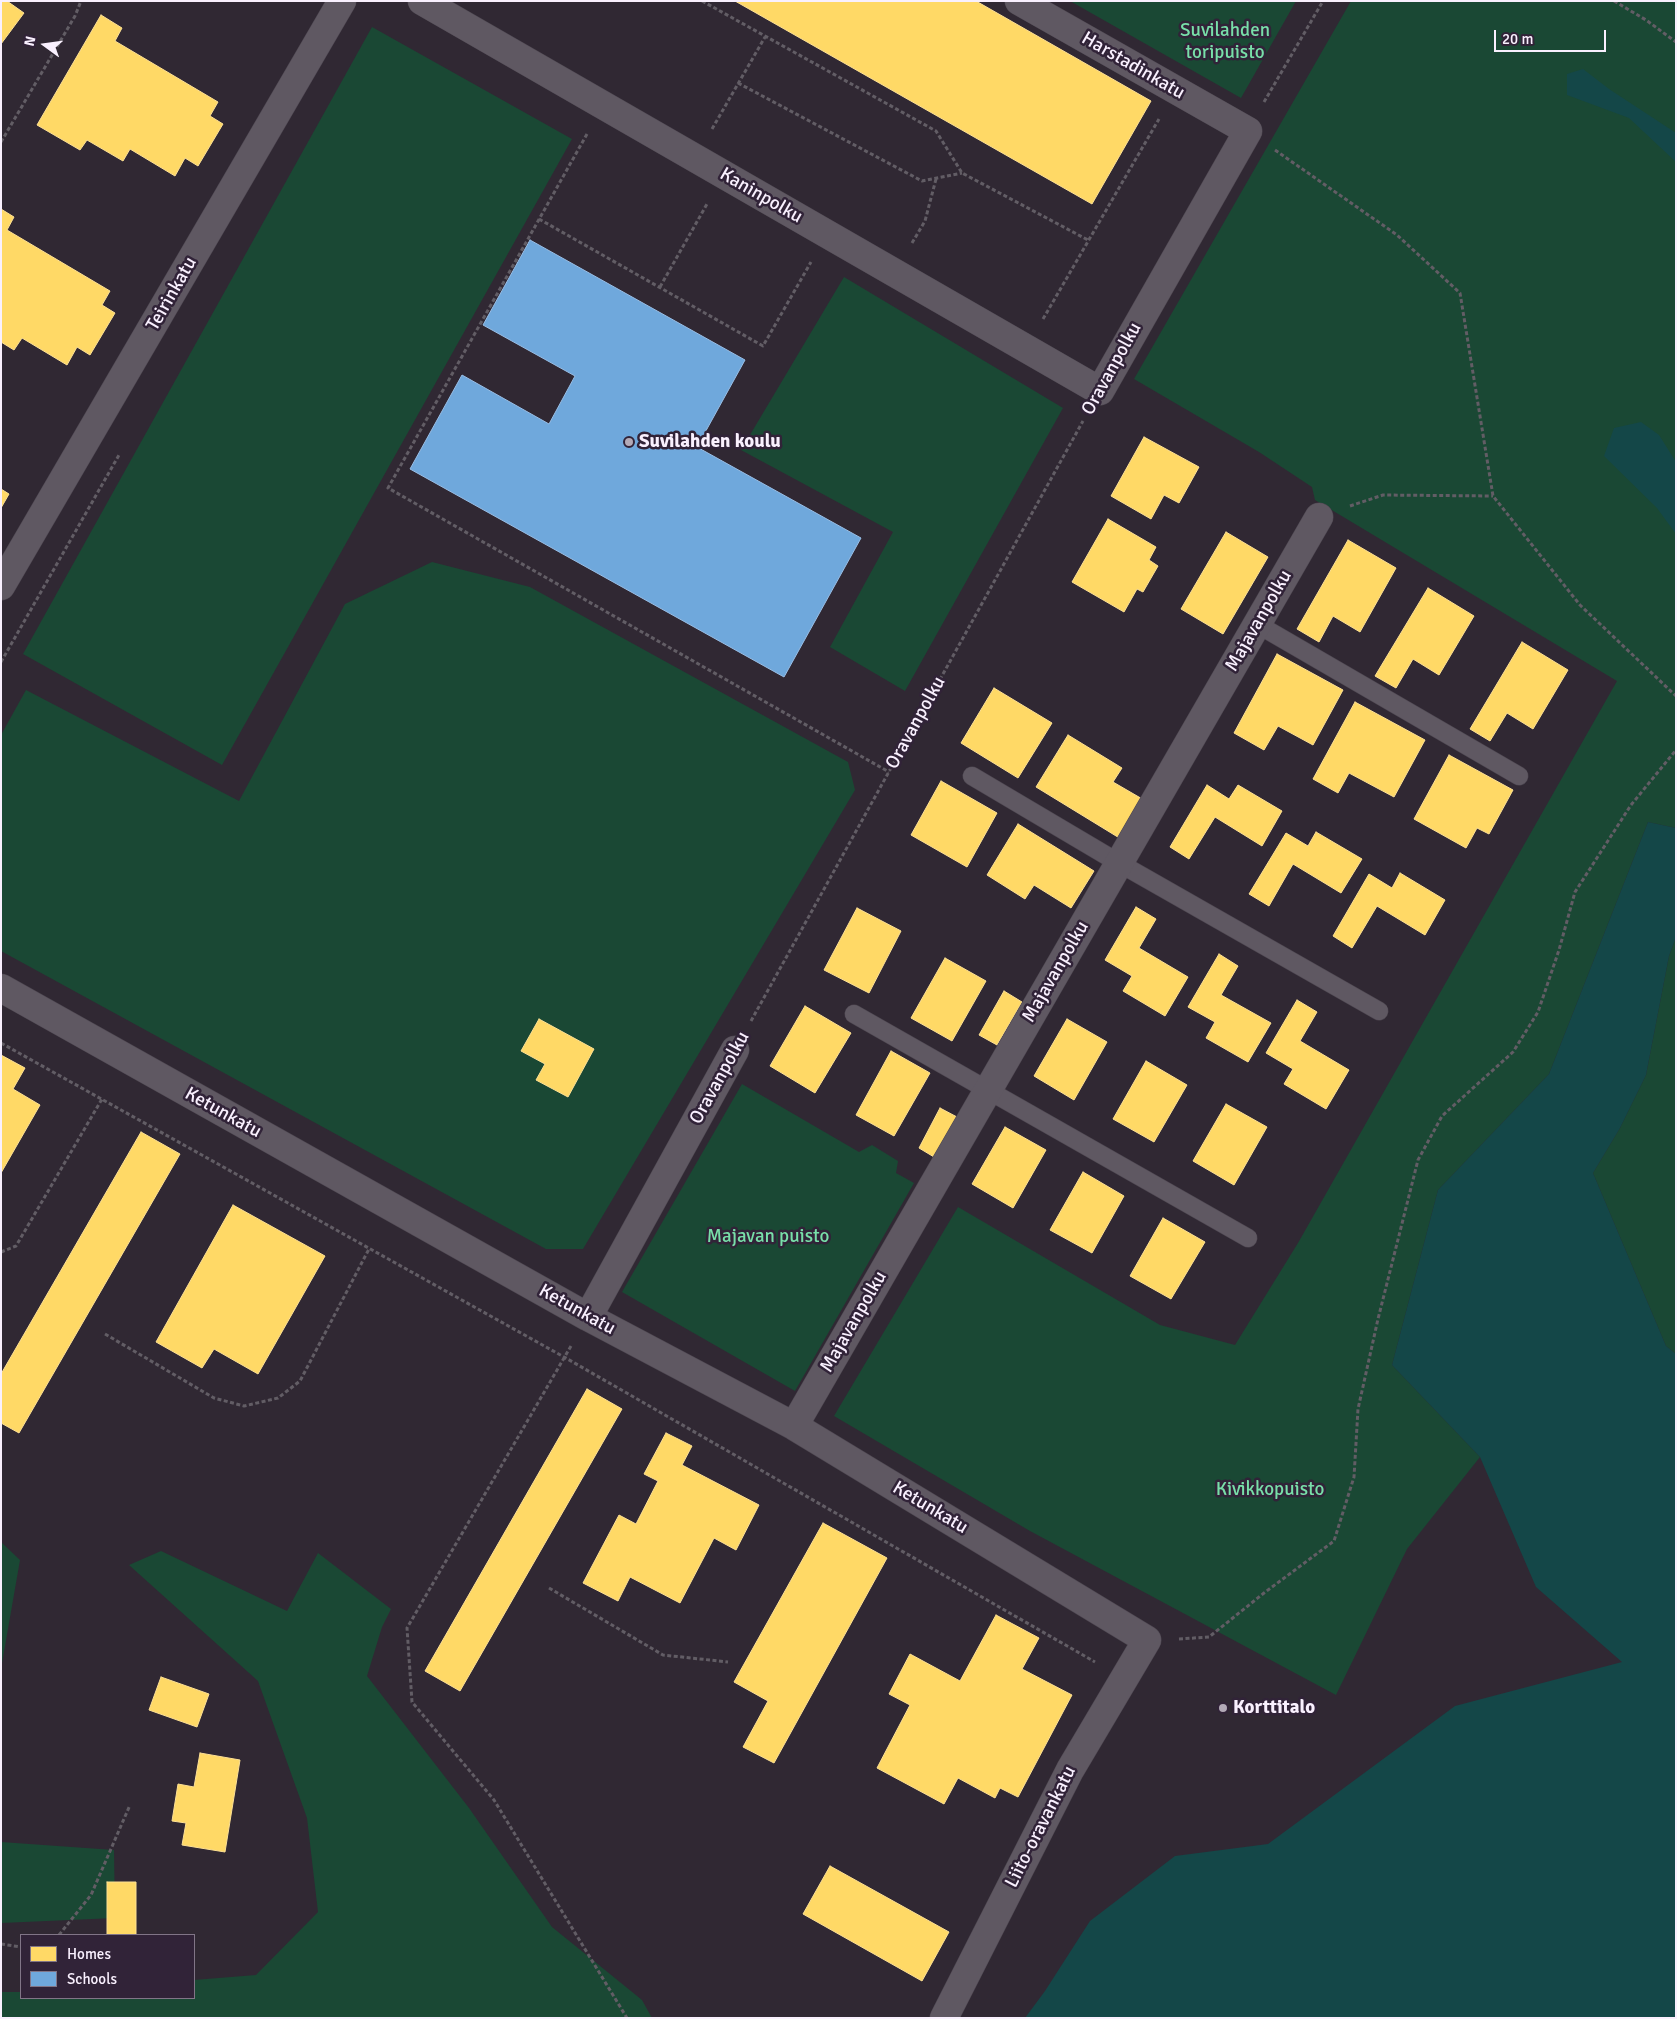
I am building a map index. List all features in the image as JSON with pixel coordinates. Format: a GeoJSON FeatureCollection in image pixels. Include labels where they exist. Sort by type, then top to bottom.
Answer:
{"type":"FeatureCollection","features":[{"type":"Feature","properties":{"kind":"street","name":"Teirinkatu"},"geometry":{"type":"LineString","coordinates":[[1,586],[342,1]]}},
{"type":"Feature","properties":{"kind":"street","name":"Kaninpolku"},"geometry":{"type":"LineString","coordinates":[[422,1],[1100,391]]}},
{"type":"Feature","properties":{"kind":"street","name":"Harstadinkatu"},"geometry":{"type":"LineString","coordinates":[[1019,1],[1248,131]]}},
{"type":"Feature","properties":{"kind":"street","name":"Oravanpolku"},"geometry":{"type":"LineString","coordinates":[[1100,391],[1248,131]]}},
{"type":"Feature","properties":{"kind":"street","name":"Majavanpolku"},"geometry":{"type":"LineString","coordinates":[[794,1426],[1319,517]]}},
{"type":"Feature","properties":{"kind":"street","name":"Ketunkatu"},"geometry":{"type":"LineString","coordinates":[[1,988],[588,1317],[794,1426],[1147,1640]]}},
{"type":"Feature","properties":{"kind":"street","name":"Oravanpolku"},"geometry":{"type":"LineString","coordinates":[[588,1317],[735,1050]]}},
{"type":"Feature","properties":{"kind":"street","name":"Liito-oravankatu"},"geometry":{"type":"LineString","coordinates":[[944,2018],[1070,1770],[1147,1640]]}},
{"type":"Feature","properties":{"kind":"lane"},"geometry":{"type":"LineString","coordinates":[[1257,624],[1520,776]]}},
{"type":"Feature","properties":{"kind":"lane"},"geometry":{"type":"LineString","coordinates":[[972,776],[1119,863],[1379,1011]]}},
{"type":"Feature","properties":{"kind":"lane"},"geometry":{"type":"LineString","coordinates":[[854,1014],[1248,1238]]}},
{"type":"Feature","properties":{"kind":"path"},"geometry":{"type":"LineString","coordinates":[[1,142],[75,16],[81,1]]}},
{"type":"Feature","properties":{"kind":"path"},"geometry":{"type":"LineString","coordinates":[[702,1],[936,131],[962,173],[1088,240]]}},
{"type":"Feature","properties":{"kind":"path"},"geometry":{"type":"LineString","coordinates":[[1323,1],[1248,131],[1398,235],[1460,293],[1493,496],[1580,604],[1676,696]]}},
{"type":"Feature","properties":{"kind":"path"},"geometry":{"type":"LineString","coordinates":[[1614,1],[1646,20],[1676,42]]}},
{"type":"Feature","properties":{"kind":"path"},"geometry":{"type":"LineString","coordinates":[[695,158],[765,36]]}},
{"type":"Feature","properties":{"kind":"path"},"geometry":{"type":"LineString","coordinates":[[738,83],[922,181],[962,173]]}},
{"type":"Feature","properties":{"kind":"path"},"geometry":{"type":"LineString","coordinates":[[1025,348],[1175,90]]}},
{"type":"Feature","properties":{"kind":"path"},"geometry":{"type":"LineString","coordinates":[[603,105],[388,488],[889,772]]}},
{"type":"Feature","properties":{"kind":"path"},"geometry":{"type":"LineString","coordinates":[[660,287],[723,175]]}},
{"type":"Feature","properties":{"kind":"path"},"geometry":{"type":"LineString","coordinates":[[895,273],[924,221],[936,179]]}},
{"type":"Feature","properties":{"kind":"path"},"geometry":{"type":"LineString","coordinates":[[539,219],[763,346],[827,234]]}},
{"type":"Feature","properties":{"kind":"path","name":"Oravanpolku"},"geometry":{"type":"LineString","coordinates":[[735,1050],[1100,391]]}},
{"type":"Feature","properties":{"kind":"path"},"geometry":{"type":"LineString","coordinates":[[1319,517],[1383,495],[1493,496]]}},
{"type":"Feature","properties":{"kind":"path"},"geometry":{"type":"LineString","coordinates":[[1147,1640],[1210,1637],[1334,1541],[1354,1477],[1358,1409],[1378,1319],[1418,1160],[1442,1116],[1513,1052],[1538,1012],[1559,950],[1575,892],[1631,805],[1676,750]]}},
{"type":"Feature","properties":{"kind":"path"},"geometry":{"type":"LineString","coordinates":[[1,1043],[564,1357],[1124,1678]]}},
{"type":"Feature","properties":{"kind":"path"},"geometry":{"type":"LineString","coordinates":[[1,1252],[16,1246],[102,1099]]}},
{"type":"Feature","properties":{"kind":"path"},"geometry":{"type":"LineString","coordinates":[[105,1334],[214,1398],[244,1406],[278,1398],[300,1381],[369,1248]]}},
{"type":"Feature","properties":{"kind":"path"},"geometry":{"type":"LineString","coordinates":[[588,1317],[407,1628],[412,1702],[494,1800],[627,2018]]}},
{"type":"Feature","properties":{"kind":"path"},"geometry":{"type":"LineString","coordinates":[[549,1588],[663,1655],[728,1662]]}},
{"type":"Feature","properties":{"kind":"path"},"geometry":{"type":"LineString","coordinates":[[59,1934],[91,1894],[130,1805]]}},
{"type":"Feature","properties":{"kind":"path"},"geometry":{"type":"LineString","coordinates":[[1,1944],[20,1947]]}},
{"type":"Feature","properties":{"kind":"green space","name":"Suvilahden toripuisto"},"geometry":{"type":"Polygon","coordinates":[[[1070,1],[1296,1],[1241,98],[1070,1]]]}},
{"type":"Feature","properties":{"kind":"green space","name":"Kivikkopuisto"},"geometry":{"type":"Polygon","coordinates":[[[1351,1],[1676,1],[1676,828],[1648,822],[1549,1074],[1438,1190],[1392,1365],[1480,1457],[1407,1549],[1336,1695],[1030,1531],[834,1416],[958,1207],[1160,1325],[1235,1345],[1298,1243],[1617,681],[1315,500],[1312,487],[1259,452],[1134,379],[1351,1]]]}},
{"type":"Feature","properties":{"kind":"green space"},"geometry":{"type":"Polygon","coordinates":[[[372,27],[572,139],[222,765],[23,654],[372,27]]]}},
{"type":"Feature","properties":{"kind":"green space"},"geometry":{"type":"Polygon","coordinates":[[[844,277],[1063,408],[905,691],[830,647],[893,532],[741,450],[844,277]]]}},
{"type":"Feature","properties":{"kind":"green space"},"geometry":{"type":"Polygon","coordinates":[[[432,562],[530,587],[848,762],[855,790],[583,1249],[546,1249],[1,951],[1,735],[26,690],[239,801],[345,604],[432,562]]]}},
{"type":"Feature","properties":{"kind":"green space"},"geometry":{"type":"Polygon","coordinates":[[[1676,937],[1676,1354],[1666,1346],[1593,1173],[1620,1128],[1646,1075],[1669,956],[1676,937]]]}},
{"type":"Feature","properties":{"kind":"green space","name":"Majavan puisto"},"geometry":{"type":"Polygon","coordinates":[[[742,1084],[859,1152],[872,1145],[898,1161],[896,1173],[914,1183],[795,1391],[622,1292],[742,1084]]]}},
{"type":"Feature","properties":{"kind":"green space"},"geometry":{"type":"Polygon","coordinates":[[[1,1542],[20,1560],[1,1669],[1,1542]]]}},
{"type":"Feature","properties":{"kind":"green space"},"geometry":{"type":"Polygon","coordinates":[[[161,1551],[287,1611],[318,1553],[391,1609],[382,1627],[367,1676],[469,1808],[552,1927],[642,2000],[652,2018],[1,2018],[1,1992],[20,1992],[20,1999],[195,1999],[195,1980],[256,1975],[318,1912],[307,1818],[258,1681],[129,1565],[161,1551]]]}},
{"type":"Feature","properties":{"kind":"green space"},"geometry":{"type":"Polygon","coordinates":[[[1,1842],[114,1850],[115,1918],[1,1923],[1,1842]]]}},
{"type":"Feature","properties":{"kind":"shaded area"},"geometry":{"type":"Polygon","coordinates":[[[1583,69],[1609,89],[1676,133],[1676,162],[1629,118],[1567,95],[1567,74],[1583,69]]]}},
{"type":"Feature","properties":{"kind":"shaded area"},"geometry":{"type":"Polygon","coordinates":[[[1641,422],[1659,435],[1676,462],[1676,534],[1657,508],[1604,456],[1614,428],[1641,422]]]}},
{"type":"Feature","properties":{"kind":"shaded area"},"geometry":{"type":"Polygon","coordinates":[[[1648,822],[1676,828],[1676,937],[1669,956],[1646,1075],[1620,1128],[1593,1173],[1666,1346],[1676,1354],[1676,2018],[1025,2018],[1045,1991],[1090,1921],[1175,1856],[1268,1844],[1455,1706],[1622,1662],[1536,1587],[1480,1457],[1392,1365],[1438,1190],[1549,1074],[1648,822]]]}},
{"type":"Feature","properties":{"kind":"building: Homes"},"geometry":{"type":"Polygon","coordinates":[[[1,1],[7,1],[24,13],[1,44],[1,1]]]}},
{"type":"Feature","properties":{"kind":"building: Homes"},"geometry":{"type":"Polygon","coordinates":[[[735,1],[976,1],[1151,101],[1092,204],[735,1]]]}},
{"type":"Feature","properties":{"kind":"building: Homes"},"geometry":{"type":"Polygon","coordinates":[[[101,15],[122,28],[115,41],[218,102],[210,116],[223,124],[198,166],[185,158],[175,176],[130,149],[123,161],[87,140],[80,150],[37,125],[101,15]]]}},
{"type":"Feature","properties":{"kind":"building: Homes"},"geometry":{"type":"Polygon","coordinates":[[[1,209],[14,217],[7,230],[110,291],[102,305],[115,313],[90,355],[77,347],[67,365],[22,338],[14,350],[1,342],[1,209]]]}},
{"type":"Feature","properties":{"kind":"building: Homes"},"geometry":{"type":"Polygon","coordinates":[[[1144,437],[1199,467],[1179,503],[1164,495],[1151,519],[1111,496],[1144,437]]]}},
{"type":"Feature","properties":{"kind":"building: Homes"},"geometry":{"type":"Polygon","coordinates":[[[1,489],[9,494],[1,508],[1,489]]]}},
{"type":"Feature","properties":{"kind":"building: Homes"},"geometry":{"type":"Polygon","coordinates":[[[1108,519],[1156,547],[1149,560],[1158,566],[1143,592],[1137,589],[1124,612],[1072,582],[1108,519]]]}},
{"type":"Feature","properties":{"kind":"building: Homes"},"geometry":{"type":"Polygon","coordinates":[[[1226,532],[1268,557],[1223,634],[1181,609],[1226,532]]]}},
{"type":"Feature","properties":{"kind":"building: Homes"},"geometry":{"type":"Polygon","coordinates":[[[1348,540],[1396,568],[1360,632],[1333,616],[1319,642],[1297,629],[1348,540]]]}},
{"type":"Feature","properties":{"kind":"building: Homes"},"geometry":{"type":"Polygon","coordinates":[[[1428,588],[1474,616],[1439,675],[1413,659],[1396,688],[1375,676],[1428,588]]]}},
{"type":"Feature","properties":{"kind":"building: Homes"},"geometry":{"type":"Polygon","coordinates":[[[1522,642],[1568,670],[1533,729],[1507,713],[1490,741],[1470,729],[1522,642]]]}},
{"type":"Feature","properties":{"kind":"building: Homes"},"geometry":{"type":"Polygon","coordinates":[[[1277,654],[1343,690],[1313,745],[1278,726],[1264,750],[1234,733],[1277,654]]]}},
{"type":"Feature","properties":{"kind":"building: Homes"},"geometry":{"type":"Polygon","coordinates":[[[994,688],[1052,723],[1018,778],[961,743],[994,688]]]}},
{"type":"Feature","properties":{"kind":"building: Homes"},"geometry":{"type":"Polygon","coordinates":[[[1355,702],[1425,740],[1394,797],[1349,773],[1338,793],[1313,779],[1355,702]]]}},
{"type":"Feature","properties":{"kind":"building: Homes"},"geometry":{"type":"Polygon","coordinates":[[[1068,735],[1122,768],[1113,782],[1144,800],[1121,839],[1036,787],[1068,735]]]}},
{"type":"Feature","properties":{"kind":"building: Homes"},"geometry":{"type":"Polygon","coordinates":[[[1449,755],[1513,790],[1489,834],[1477,828],[1466,848],[1414,819],[1449,755]]]}},
{"type":"Feature","properties":{"kind":"building: Homes"},"geometry":{"type":"Polygon","coordinates":[[[941,781],[997,813],[967,867],[911,835],[941,781]]]}},
{"type":"Feature","properties":{"kind":"building: Homes"},"geometry":{"type":"Polygon","coordinates":[[[1207,785],[1229,799],[1238,785],[1282,811],[1262,846],[1215,817],[1189,859],[1170,847],[1207,785]]]}},
{"type":"Feature","properties":{"kind":"building: Homes"},"geometry":{"type":"Polygon","coordinates":[[[1018,824],[1094,871],[1071,908],[1034,885],[1025,899],[987,875],[1018,824]]]}},
{"type":"Feature","properties":{"kind":"building: Homes"},"geometry":{"type":"Polygon","coordinates":[[[1316,832],[1362,859],[1341,893],[1293,864],[1269,906],[1249,894],[1286,833],[1308,846],[1316,832]]]}},
{"type":"Feature","properties":{"kind":"building: Homes"},"geometry":{"type":"Polygon","coordinates":[[[1400,873],[1445,900],[1425,935],[1377,906],[1352,948],[1333,936],[1369,874],[1392,888],[1400,873]]]}},
{"type":"Feature","properties":{"kind":"building: Homes"},"geometry":{"type":"Polygon","coordinates":[[[1136,907],[1156,919],[1139,948],[1188,977],[1165,1016],[1123,991],[1132,976],[1105,960],[1136,907]]]}},
{"type":"Feature","properties":{"kind":"building: Homes"},"geometry":{"type":"Polygon","coordinates":[[[857,908],[901,931],[869,993],[824,970],[857,908]]]}},
{"type":"Feature","properties":{"kind":"building: Homes"},"geometry":{"type":"Polygon","coordinates":[[[1219,954],[1238,966],[1221,995],[1271,1023],[1248,1062],[1206,1038],[1215,1022],[1188,1007],[1219,954]]]}},
{"type":"Feature","properties":{"kind":"building: Homes"},"geometry":{"type":"Polygon","coordinates":[[[945,958],[986,981],[952,1041],[911,1018],[945,958]]]}},
{"type":"Feature","properties":{"kind":"building: Homes"},"geometry":{"type":"Polygon","coordinates":[[[1004,991],[1022,1002],[997,1045],[979,1035],[1004,991]]]}},
{"type":"Feature","properties":{"kind":"building: Homes"},"geometry":{"type":"Polygon","coordinates":[[[1297,1000],[1317,1012],[1300,1041],[1349,1070],[1326,1109],[1284,1084],[1293,1069],[1266,1053],[1297,1000]]]}},
{"type":"Feature","properties":{"kind":"building: Homes"},"geometry":{"type":"Polygon","coordinates":[[[805,1006],[851,1033],[815,1093],[770,1066],[805,1006]]]}},
{"type":"Feature","properties":{"kind":"building: Homes"},"geometry":{"type":"Polygon","coordinates":[[[539,1019],[594,1049],[568,1097],[536,1080],[545,1064],[521,1051],[539,1019]]]}},
{"type":"Feature","properties":{"kind":"building: Homes"},"geometry":{"type":"Polygon","coordinates":[[[1067,1019],[1107,1042],[1074,1100],[1034,1076],[1067,1019]]]}},
{"type":"Feature","properties":{"kind":"building: Homes"},"geometry":{"type":"Polygon","coordinates":[[[891,1051],[930,1073],[894,1136],[856,1115],[891,1051]]]}},
{"type":"Feature","properties":{"kind":"building: Homes"},"geometry":{"type":"Polygon","coordinates":[[[1,1055],[25,1068],[13,1089],[40,1105],[1,1173],[1,1055]]]}},
{"type":"Feature","properties":{"kind":"building: Homes"},"geometry":{"type":"Polygon","coordinates":[[[1146,1061],[1187,1085],[1154,1142],[1113,1119],[1146,1061]]]}},
{"type":"Feature","properties":{"kind":"building: Homes"},"geometry":{"type":"Polygon","coordinates":[[[1226,1104],[1267,1127],[1234,1185],[1193,1161],[1226,1104]]]}},
{"type":"Feature","properties":{"kind":"building: Homes"},"geometry":{"type":"Polygon","coordinates":[[[940,1108],[957,1117],[934,1157],[919,1148],[940,1108]]]}},
{"type":"Feature","properties":{"kind":"building: Homes"},"geometry":{"type":"Polygon","coordinates":[[[1005,1127],[1046,1150],[1013,1208],[972,1184],[1005,1127]]]}},
{"type":"Feature","properties":{"kind":"building: Homes"},"geometry":{"type":"Polygon","coordinates":[[[141,1132],[180,1154],[19,1433],[1,1423],[1,1374],[141,1132]]]}},
{"type":"Feature","properties":{"kind":"building: Homes"},"geometry":{"type":"Polygon","coordinates":[[[1083,1172],[1124,1196],[1092,1253],[1050,1230],[1083,1172]]]}},
{"type":"Feature","properties":{"kind":"building: Homes"},"geometry":{"type":"Polygon","coordinates":[[[233,1205],[325,1256],[258,1374],[214,1349],[202,1368],[156,1342],[233,1205]]]}},
{"type":"Feature","properties":{"kind":"building: Homes"},"geometry":{"type":"Polygon","coordinates":[[[1163,1218],[1205,1242],[1171,1299],[1130,1276],[1163,1218]]]}},
{"type":"Feature","properties":{"kind":"building: Homes"},"geometry":{"type":"Polygon","coordinates":[[[587,1389],[622,1409],[460,1691],[425,1671],[587,1389]]]}},
{"type":"Feature","properties":{"kind":"building: Homes"},"geometry":{"type":"Polygon","coordinates":[[[666,1433],[692,1446],[682,1465],[759,1505],[736,1550],[714,1538],[680,1603],[630,1577],[618,1601],[583,1583],[619,1515],[636,1524],[658,1481],[644,1474],[666,1433]]]}},
{"type":"Feature","properties":{"kind":"building: Homes"},"geometry":{"type":"Polygon","coordinates":[[[823,1523],[887,1558],[774,1763],[743,1747],[768,1701],[734,1682],[823,1523]]]}},
{"type":"Feature","properties":{"kind":"building: Homes"},"geometry":{"type":"Polygon","coordinates":[[[996,1615],[1039,1638],[1022,1669],[1072,1695],[1018,1797],[1000,1788],[995,1798],[958,1778],[944,1804],[877,1768],[910,1705],[889,1694],[910,1654],[960,1681],[996,1615]]]}},
{"type":"Feature","properties":{"kind":"building: Homes"},"geometry":{"type":"Polygon","coordinates":[[[161,1677],[209,1694],[197,1727],[149,1710],[161,1677]]]}},
{"type":"Feature","properties":{"kind":"building: Homes"},"geometry":{"type":"Polygon","coordinates":[[[200,1753],[240,1760],[225,1852],[182,1845],[186,1823],[172,1821],[178,1784],[194,1787],[200,1753]]]}},
{"type":"Feature","properties":{"kind":"building: Homes"},"geometry":{"type":"Polygon","coordinates":[[[830,1866],[949,1932],[922,1981],[803,1914],[830,1866]]]}},
{"type":"Feature","properties":{"kind":"building: Homes"},"geometry":{"type":"Polygon","coordinates":[[[107,1882],[136,1882],[136,1934],[107,1934],[107,1882]]]}},
{"type":"Feature","properties":{"kind":"building: Schools"},"geometry":{"type":"Polygon","coordinates":[[[530,240],[745,360],[697,447],[861,538],[784,677],[410,469],[462,375],[549,424],[575,376],[483,325],[530,240]]]}},
{"type":"Feature","properties":{"kind":"place","name":"Suvilahden koulu"},"geometry":{"type":"Point","coordinates":[629,442]}},
{"type":"Feature","properties":{"kind":"place","name":"Korttitalo"},"geometry":{"type":"Point","coordinates":[1223,1708]}}]}
